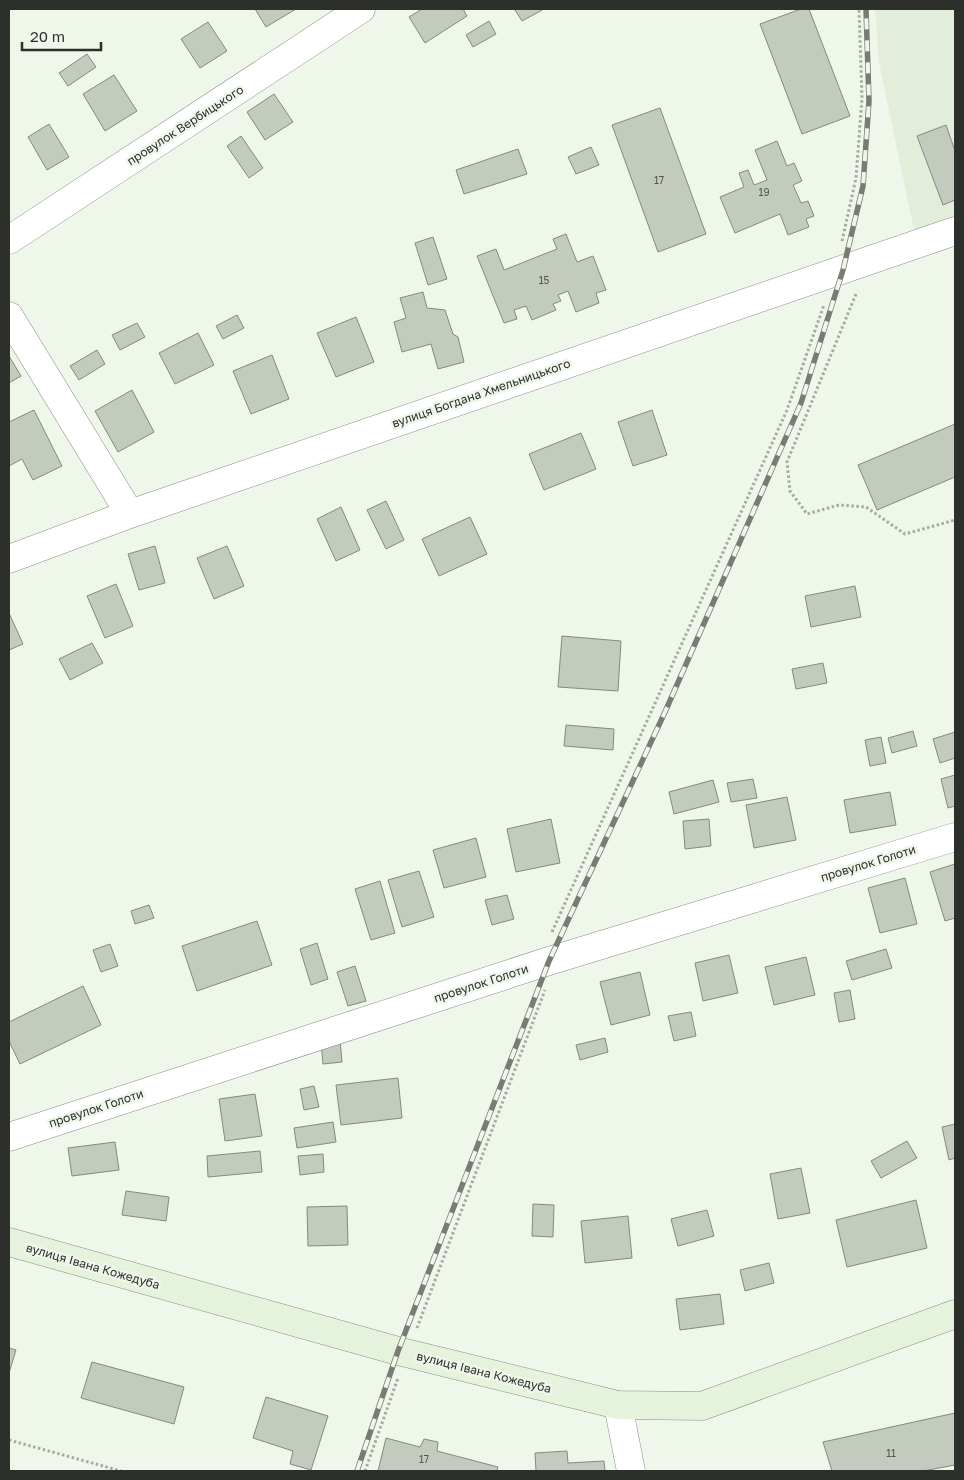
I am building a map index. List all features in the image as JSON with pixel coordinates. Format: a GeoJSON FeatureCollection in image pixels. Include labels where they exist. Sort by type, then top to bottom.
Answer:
{"type":"FeatureCollection","features":[{"type":"Feature","properties":{"kind":"main road","name":"вулиця Івана Кожедуба"},"geometry":{"type":"LineString","coordinates":[[9,1242],[407,1353],[618,1405],[702,1406],[955,1314]]}},
{"type":"Feature","properties":{"kind":"street","name":"провулок Вербицького"},"geometry":{"type":"LineString","coordinates":[[9,240],[361,9]]}},
{"type":"Feature","properties":{"kind":"street","name":"вулиця Богдана Хмельницького"},"geometry":{"type":"LineString","coordinates":[[9,559],[130,514],[955,231]]}},
{"type":"Feature","properties":{"kind":"street"},"geometry":{"type":"LineString","coordinates":[[9,316],[130,514]]}},
{"type":"Feature","properties":{"kind":"street","name":"провулок Голоти"},"geometry":{"type":"LineString","coordinates":[[9,1137],[549,961],[955,837]]}},
{"type":"Feature","properties":{"kind":"street"},"geometry":{"type":"LineString","coordinates":[[618,1405],[631,1471]]}},
{"type":"Feature","properties":{"kind":"path"},"geometry":{"type":"LineString","coordinates":[[365,1471],[407,1353],[552,972],[546,947],[787,410],[843,270],[856,178],[862,98],[859,9]]}},
{"type":"Feature","properties":{"kind":"path"},"geometry":{"type":"LineString","coordinates":[[843,270],[857,295],[787,462],[790,491],[807,514],[840,505],[866,507],[904,534],[955,520]]}},
{"type":"Feature","properties":{"kind":"path"},"geometry":{"type":"LineString","coordinates":[[9,1440],[121,1471]]}},
{"type":"Feature","properties":{"kind":"shaded area"},"geometry":{"type":"Polygon","coordinates":[[[875,9],[955,9],[955,218],[914,230],[879,62],[875,9]]]}},
{"type":"Feature","properties":{"kind":"building"},"geometry":{"type":"Polygon","coordinates":[[[255,9],[296,9],[266,27],[255,9]]]}},
{"type":"Feature","properties":{"kind":"building"},"geometry":{"type":"Polygon","coordinates":[[[422,9],[463,9],[467,16],[425,43],[409,17],[422,9]]]}},
{"type":"Feature","properties":{"kind":"building"},"geometry":{"type":"Polygon","coordinates":[[[544,9],[522,21],[515,10],[544,9]]]}},
{"type":"Feature","properties":{"kind":"building"},"geometry":{"type":"Polygon","coordinates":[[[801,9],[809,9],[850,116],[802,134],[760,24],[801,9]]]}},
{"type":"Feature","properties":{"kind":"building"},"geometry":{"type":"Polygon","coordinates":[[[489,21],[496,34],[473,47],[466,35],[489,21]]]}},
{"type":"Feature","properties":{"kind":"building"},"geometry":{"type":"Polygon","coordinates":[[[208,22],[227,51],[200,68],[181,39],[208,22]]]}},
{"type":"Feature","properties":{"kind":"building"},"geometry":{"type":"Polygon","coordinates":[[[87,54],[96,67],[68,86],[59,73],[87,54]]]}},
{"type":"Feature","properties":{"kind":"building"},"geometry":{"type":"Polygon","coordinates":[[[114,75],[137,111],[105,131],[83,94],[114,75]]]}},
{"type":"Feature","properties":{"kind":"building"},"geometry":{"type":"Polygon","coordinates":[[[274,94],[293,122],[265,140],[247,112],[274,94]]]}},
{"type":"Feature","properties":{"kind":"building"},"geometry":{"type":"Polygon","coordinates":[[[660,108],[706,234],[658,252],[612,125],[660,108]]]}},
{"type":"Feature","properties":{"kind":"building"},"geometry":{"type":"Polygon","coordinates":[[[49,124],[69,157],[47,170],[28,137],[49,124]]]}},
{"type":"Feature","properties":{"kind":"building"},"geometry":{"type":"Polygon","coordinates":[[[946,125],[955,151],[955,200],[943,205],[917,136],[946,125]]]}},
{"type":"Feature","properties":{"kind":"building"},"geometry":{"type":"Polygon","coordinates":[[[241,136],[263,168],[249,178],[227,146],[241,136]]]}},
{"type":"Feature","properties":{"kind":"building"},"geometry":{"type":"Polygon","coordinates":[[[777,141],[787,166],[794,163],[802,181],[793,185],[801,203],[808,201],[814,216],[806,219],[809,227],[788,235],[780,214],[735,233],[720,197],[744,187],[739,173],[748,170],[754,185],[767,180],[755,150],[777,141]]]}},
{"type":"Feature","properties":{"kind":"building"},"geometry":{"type":"Polygon","coordinates":[[[591,147],[599,165],[576,174],[568,157],[591,147]]]}},
{"type":"Feature","properties":{"kind":"building"},"geometry":{"type":"Polygon","coordinates":[[[518,149],[527,174],[464,194],[456,170],[518,149]]]}},
{"type":"Feature","properties":{"kind":"building"},"geometry":{"type":"Polygon","coordinates":[[[566,234],[577,262],[593,256],[606,290],[596,293],[599,303],[576,312],[568,291],[558,295],[561,301],[553,304],[556,310],[532,320],[526,306],[514,310],[517,319],[504,323],[477,256],[496,249],[504,270],[557,249],[553,239],[566,234]]]}},
{"type":"Feature","properties":{"kind":"building"},"geometry":{"type":"Polygon","coordinates":[[[433,237],[447,279],[428,285],[415,243],[433,237]]]}},
{"type":"Feature","properties":{"kind":"building"},"geometry":{"type":"Polygon","coordinates":[[[423,292],[427,308],[445,310],[453,334],[458,337],[464,362],[438,369],[431,344],[402,352],[394,322],[406,318],[400,298],[423,292]]]}},
{"type":"Feature","properties":{"kind":"building"},"geometry":{"type":"Polygon","coordinates":[[[237,315],[244,328],[223,339],[216,326],[237,315]]]}},
{"type":"Feature","properties":{"kind":"building"},"geometry":{"type":"Polygon","coordinates":[[[356,317],[374,362],[336,377],[317,333],[356,317]]]}},
{"type":"Feature","properties":{"kind":"building"},"geometry":{"type":"Polygon","coordinates":[[[137,323],[145,337],[120,350],[112,335],[137,323]]]}},
{"type":"Feature","properties":{"kind":"building"},"geometry":{"type":"Polygon","coordinates":[[[198,333],[214,365],[175,384],[159,353],[198,333]]]}},
{"type":"Feature","properties":{"kind":"building"},"geometry":{"type":"Polygon","coordinates":[[[97,350],[105,364],[79,380],[70,366],[97,350]]]}},
{"type":"Feature","properties":{"kind":"building"},"geometry":{"type":"Polygon","coordinates":[[[272,355],[289,399],[251,414],[233,371],[272,355]]]}},
{"type":"Feature","properties":{"kind":"building"},"geometry":{"type":"Polygon","coordinates":[[[9,356],[21,376],[9,383],[9,356]]]}},
{"type":"Feature","properties":{"kind":"building"},"geometry":{"type":"Polygon","coordinates":[[[132,390],[154,432],[118,452],[95,411],[132,390]]]}},
{"type":"Feature","properties":{"kind":"building"},"geometry":{"type":"Polygon","coordinates":[[[34,410],[62,466],[33,480],[22,459],[9,466],[9,422],[34,410]]]}},
{"type":"Feature","properties":{"kind":"building"},"geometry":{"type":"Polygon","coordinates":[[[652,410],[667,455],[633,466],[618,422],[652,410]]]}},
{"type":"Feature","properties":{"kind":"building"},"geometry":{"type":"Polygon","coordinates":[[[955,424],[955,477],[877,510],[858,465],[955,424]]]}},
{"type":"Feature","properties":{"kind":"building"},"geometry":{"type":"Polygon","coordinates":[[[581,433],[596,469],[544,490],[529,454],[581,433]]]}},
{"type":"Feature","properties":{"kind":"building"},"geometry":{"type":"Polygon","coordinates":[[[386,501],[404,540],[386,549],[367,510],[386,501]]]}},
{"type":"Feature","properties":{"kind":"building"},"geometry":{"type":"Polygon","coordinates":[[[341,507],[360,550],[336,561],[317,519],[341,507]]]}},
{"type":"Feature","properties":{"kind":"building"},"geometry":{"type":"Polygon","coordinates":[[[470,517],[487,554],[439,576],[422,539],[470,517]]]}},
{"type":"Feature","properties":{"kind":"building"},"geometry":{"type":"Polygon","coordinates":[[[155,546],[165,583],[139,590],[128,554],[155,546]]]}},
{"type":"Feature","properties":{"kind":"building"},"geometry":{"type":"Polygon","coordinates":[[[227,546],[244,586],[214,599],[197,558],[227,546]]]}},
{"type":"Feature","properties":{"kind":"building"},"geometry":{"type":"Polygon","coordinates":[[[116,584],[133,626],[105,638],[87,596],[116,584]]]}},
{"type":"Feature","properties":{"kind":"building"},"geometry":{"type":"Polygon","coordinates":[[[855,586],[861,617],[811,627],[805,596],[855,586]]]}},
{"type":"Feature","properties":{"kind":"building"},"geometry":{"type":"Polygon","coordinates":[[[9,613],[23,644],[9,650],[9,613]]]}},
{"type":"Feature","properties":{"kind":"building"},"geometry":{"type":"Polygon","coordinates":[[[562,636],[621,641],[618,691],[558,687],[562,636]]]}},
{"type":"Feature","properties":{"kind":"building"},"geometry":{"type":"Polygon","coordinates":[[[92,643],[103,663],[70,680],[59,659],[92,643]]]}},
{"type":"Feature","properties":{"kind":"building"},"geometry":{"type":"Polygon","coordinates":[[[823,663],[827,683],[796,689],[792,669],[823,663]]]}},
{"type":"Feature","properties":{"kind":"building"},"geometry":{"type":"Polygon","coordinates":[[[566,725],[614,729],[613,750],[564,746],[566,725]]]}},
{"type":"Feature","properties":{"kind":"building"},"geometry":{"type":"Polygon","coordinates":[[[913,731],[917,746],[892,753],[888,738],[913,731]]]}},
{"type":"Feature","properties":{"kind":"building"},"geometry":{"type":"Polygon","coordinates":[[[955,732],[955,758],[940,763],[933,739],[955,732]]]}},
{"type":"Feature","properties":{"kind":"building"},"geometry":{"type":"Polygon","coordinates":[[[881,737],[886,763],[870,766],[865,740],[881,737]]]}},
{"type":"Feature","properties":{"kind":"building"},"geometry":{"type":"Polygon","coordinates":[[[955,775],[955,806],[948,808],[941,779],[955,775]]]}},
{"type":"Feature","properties":{"kind":"building"},"geometry":{"type":"Polygon","coordinates":[[[753,779],[757,798],[731,802],[727,783],[753,779]]]}},
{"type":"Feature","properties":{"kind":"building"},"geometry":{"type":"Polygon","coordinates":[[[713,780],[719,802],[674,814],[669,792],[713,780]]]}},
{"type":"Feature","properties":{"kind":"building"},"geometry":{"type":"Polygon","coordinates":[[[890,792],[896,825],[850,833],[844,800],[890,792]]]}},
{"type":"Feature","properties":{"kind":"building"},"geometry":{"type":"Polygon","coordinates":[[[787,797],[796,840],[754,848],[746,805],[787,797]]]}},
{"type":"Feature","properties":{"kind":"building"},"geometry":{"type":"Polygon","coordinates":[[[551,819],[560,863],[516,872],[507,829],[551,819]]]}},
{"type":"Feature","properties":{"kind":"building"},"geometry":{"type":"Polygon","coordinates":[[[709,819],[711,846],[685,849],[683,821],[709,819]]]}},
{"type":"Feature","properties":{"kind":"building"},"geometry":{"type":"Polygon","coordinates":[[[476,838],[486,877],[444,888],[433,850],[476,838]]]}},
{"type":"Feature","properties":{"kind":"building"},"geometry":{"type":"Polygon","coordinates":[[[955,864],[955,918],[945,921],[930,872],[955,864]]]}},
{"type":"Feature","properties":{"kind":"building"},"geometry":{"type":"Polygon","coordinates":[[[419,871],[434,917],[402,927],[388,880],[419,871]]]}},
{"type":"Feature","properties":{"kind":"building"},"geometry":{"type":"Polygon","coordinates":[[[905,878],[917,924],[880,933],[868,888],[905,878]]]}},
{"type":"Feature","properties":{"kind":"building"},"geometry":{"type":"Polygon","coordinates":[[[380,881],[395,933],[371,940],[355,889],[380,881]]]}},
{"type":"Feature","properties":{"kind":"building"},"geometry":{"type":"Polygon","coordinates":[[[507,895],[514,919],[492,925],[485,900],[507,895]]]}},
{"type":"Feature","properties":{"kind":"building"},"geometry":{"type":"Polygon","coordinates":[[[149,905],[154,918],[135,924],[131,911],[149,905]]]}},
{"type":"Feature","properties":{"kind":"building"},"geometry":{"type":"Polygon","coordinates":[[[257,921],[272,965],[197,991],[182,946],[257,921]]]}},
{"type":"Feature","properties":{"kind":"building"},"geometry":{"type":"Polygon","coordinates":[[[317,943],[328,979],[311,985],[300,949],[317,943]]]}},
{"type":"Feature","properties":{"kind":"building"},"geometry":{"type":"Polygon","coordinates":[[[110,944],[118,966],[101,972],[93,950],[110,944]]]}},
{"type":"Feature","properties":{"kind":"building"},"geometry":{"type":"Polygon","coordinates":[[[886,949],[892,968],[852,980],[846,961],[886,949]]]}},
{"type":"Feature","properties":{"kind":"building"},"geometry":{"type":"Polygon","coordinates":[[[729,955],[738,993],[703,1001],[695,963],[729,955]]]}},
{"type":"Feature","properties":{"kind":"building"},"geometry":{"type":"Polygon","coordinates":[[[806,957],[815,995],[774,1005],[765,967],[806,957]]]}},
{"type":"Feature","properties":{"kind":"building"},"geometry":{"type":"Polygon","coordinates":[[[355,966],[366,1001],[348,1006],[337,972],[355,966]]]}},
{"type":"Feature","properties":{"kind":"building"},"geometry":{"type":"Polygon","coordinates":[[[640,972],[650,1015],[611,1025],[600,982],[640,972]]]}},
{"type":"Feature","properties":{"kind":"building"},"geometry":{"type":"Polygon","coordinates":[[[83,986],[101,1025],[20,1064],[9,1041],[9,1022],[83,986]]]}},
{"type":"Feature","properties":{"kind":"building"},"geometry":{"type":"Polygon","coordinates":[[[850,990],[855,1019],[839,1022],[834,993],[850,990]]]}},
{"type":"Feature","properties":{"kind":"building"},"geometry":{"type":"Polygon","coordinates":[[[691,1012],[696,1036],[674,1041],[668,1016],[691,1012]]]}},
{"type":"Feature","properties":{"kind":"building"},"geometry":{"type":"Polygon","coordinates":[[[605,1038],[608,1052],[580,1060],[576,1045],[605,1038]]]}},
{"type":"Feature","properties":{"kind":"building"},"geometry":{"type":"Polygon","coordinates":[[[340,1039],[342,1062],[323,1064],[321,1041],[340,1039]]]}},
{"type":"Feature","properties":{"kind":"building"},"geometry":{"type":"Polygon","coordinates":[[[398,1078],[402,1118],[341,1125],[336,1085],[398,1078]]]}},
{"type":"Feature","properties":{"kind":"building"},"geometry":{"type":"Polygon","coordinates":[[[314,1086],[319,1107],[304,1110],[300,1089],[314,1086]]]}},
{"type":"Feature","properties":{"kind":"building"},"geometry":{"type":"Polygon","coordinates":[[[255,1094],[262,1136],[225,1141],[219,1099],[255,1094]]]}},
{"type":"Feature","properties":{"kind":"building"},"geometry":{"type":"Polygon","coordinates":[[[333,1122],[336,1142],[297,1148],[294,1128],[333,1122]]]}},
{"type":"Feature","properties":{"kind":"building"},"geometry":{"type":"Polygon","coordinates":[[[955,1124],[955,1158],[949,1160],[942,1127],[955,1124]]]}},
{"type":"Feature","properties":{"kind":"building"},"geometry":{"type":"Polygon","coordinates":[[[907,1141],[917,1158],[881,1178],[871,1161],[907,1141]]]}},
{"type":"Feature","properties":{"kind":"building"},"geometry":{"type":"Polygon","coordinates":[[[115,1142],[119,1170],[72,1176],[68,1148],[115,1142]]]}},
{"type":"Feature","properties":{"kind":"building"},"geometry":{"type":"Polygon","coordinates":[[[260,1151],[262,1172],[208,1177],[207,1156],[260,1151]]]}},
{"type":"Feature","properties":{"kind":"building"},"geometry":{"type":"Polygon","coordinates":[[[323,1154],[324,1172],[300,1175],[298,1156],[323,1154]]]}},
{"type":"Feature","properties":{"kind":"building"},"geometry":{"type":"Polygon","coordinates":[[[801,1168],[810,1213],[778,1219],[770,1174],[801,1168]]]}},
{"type":"Feature","properties":{"kind":"building"},"geometry":{"type":"Polygon","coordinates":[[[126,1191],[169,1197],[166,1221],[122,1215],[126,1191]]]}},
{"type":"Feature","properties":{"kind":"building"},"geometry":{"type":"Polygon","coordinates":[[[916,1200],[927,1248],[847,1267],[836,1220],[916,1200]]]}},
{"type":"Feature","properties":{"kind":"building"},"geometry":{"type":"Polygon","coordinates":[[[533,1204],[554,1205],[553,1237],[532,1236],[533,1204]]]}},
{"type":"Feature","properties":{"kind":"building"},"geometry":{"type":"Polygon","coordinates":[[[347,1206],[348,1245],[308,1246],[307,1207],[347,1206]]]}},
{"type":"Feature","properties":{"kind":"building"},"geometry":{"type":"Polygon","coordinates":[[[707,1210],[714,1236],[678,1246],[671,1219],[707,1210]]]}},
{"type":"Feature","properties":{"kind":"building"},"geometry":{"type":"Polygon","coordinates":[[[628,1216],[632,1258],[585,1263],[581,1221],[628,1216]]]}},
{"type":"Feature","properties":{"kind":"building"},"geometry":{"type":"Polygon","coordinates":[[[769,1263],[774,1283],[745,1291],[740,1270],[769,1263]]]}},
{"type":"Feature","properties":{"kind":"building"},"geometry":{"type":"Polygon","coordinates":[[[720,1294],[724,1324],[680,1330],[676,1299],[720,1294]]]}},
{"type":"Feature","properties":{"kind":"building"},"geometry":{"type":"Polygon","coordinates":[[[9,1348],[16,1350],[9,1373],[9,1348]]]}},
{"type":"Feature","properties":{"kind":"building"},"geometry":{"type":"Polygon","coordinates":[[[92,1362],[184,1387],[174,1424],[81,1398],[92,1362]]]}},
{"type":"Feature","properties":{"kind":"building"},"geometry":{"type":"Polygon","coordinates":[[[266,1397],[328,1416],[311,1470],[290,1464],[293,1451],[253,1438],[266,1397]]]}},
{"type":"Feature","properties":{"kind":"building"},"geometry":{"type":"Polygon","coordinates":[[[955,1413],[955,1465],[923,1471],[832,1471],[823,1442],[955,1413]]]}},
{"type":"Feature","properties":{"kind":"building"},"geometry":{"type":"Polygon","coordinates":[[[386,1438],[420,1447],[424,1439],[438,1442],[437,1451],[498,1467],[497,1471],[378,1471],[386,1438]]]}},
{"type":"Feature","properties":{"kind":"building"},"geometry":{"type":"Polygon","coordinates":[[[567,1451],[568,1463],[604,1461],[605,1471],[536,1471],[535,1453],[567,1451]]]}},
{"type":"Feature","properties":{"kind":"railway"},"geometry":{"type":"LineString","coordinates":[[357,1471],[398,1351],[549,961],[665,712],[801,403],[843,270],[863,186],[869,101],[866,9]]}}]}
